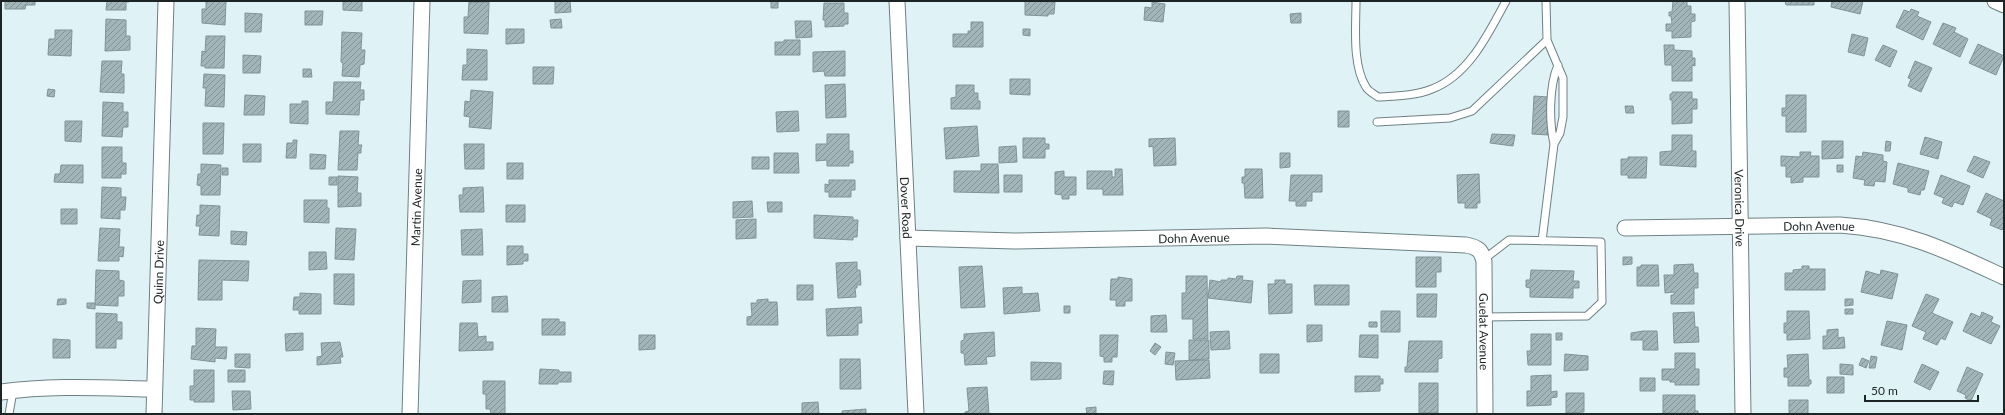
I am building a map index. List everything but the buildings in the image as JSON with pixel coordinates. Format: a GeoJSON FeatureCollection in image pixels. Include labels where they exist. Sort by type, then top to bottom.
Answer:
{"type":"FeatureCollection","features":[{"type":"Feature","properties":{"kind":"street","name":"Quinn Drive"},"geometry":{"type":"LineString","coordinates":[[154,414],[166,1]]}},
{"type":"Feature","properties":{"kind":"street","name":"Martin Avenue"},"geometry":{"type":"LineString","coordinates":[[410,414],[422,1]]}},
{"type":"Feature","properties":{"kind":"street","name":"Dover Road"},"geometry":{"type":"LineString","coordinates":[[897,1],[916,414]]}},
{"type":"Feature","properties":{"kind":"street","name":"Veronica Drive"},"geometry":{"type":"LineString","coordinates":[[1738,1],[1743,414]]}},
{"type":"Feature","properties":{"kind":"street"},"geometry":{"type":"LineString","coordinates":[[1995,1],[2004,5]]}},
{"type":"Feature","properties":{"kind":"street","name":"Dohn Avenue"},"geometry":{"type":"LineString","coordinates":[[1625,228],[1840,225],[1862,227],[1893,232],[1941,248],[2004,277]]}},
{"type":"Feature","properties":{"kind":"street","name":"Dohn Avenue"},"geometry":{"type":"LineString","coordinates":[[908,238],[1015,240],[1266,236],[1466,245],[1481,255]]}},
{"type":"Feature","properties":{"kind":"street","name":"Guelat Avenue"},"geometry":{"type":"LineString","coordinates":[[1481,255],[1484,317],[1485,414]]}},
{"type":"Feature","properties":{"kind":"street"},"geometry":{"type":"LineString","coordinates":[[7,391],[67,387],[154,389]]}},
{"type":"Feature","properties":{"kind":"lane"},"geometry":{"type":"LineString","coordinates":[[1356,1],[1358,68],[1366,87],[1378,97],[1412,94],[1431,90],[1447,83],[1472,59],[1506,1]]}},
{"type":"Feature","properties":{"kind":"lane"},"geometry":{"type":"LineString","coordinates":[[1546,1],[1547,40],[1563,78],[1563,117],[1560,133],[1554,144]]}},
{"type":"Feature","properties":{"kind":"lane"},"geometry":{"type":"LineString","coordinates":[[1377,122],[1450,118],[1472,111],[1547,40]]}},
{"type":"Feature","properties":{"kind":"lane"},"geometry":{"type":"LineString","coordinates":[[1542,241],[1554,144],[1551,132],[1553,78],[1558,65]]}},
{"type":"Feature","properties":{"kind":"lane"},"geometry":{"type":"LineString","coordinates":[[1481,255],[1509,240],[1601,242],[1602,302],[1587,316],[1484,317]]}},
{"type":"Feature","properties":{"kind":"lane"},"geometry":{"type":"LineString","coordinates":[[7,391],[10,414]]}}]}
